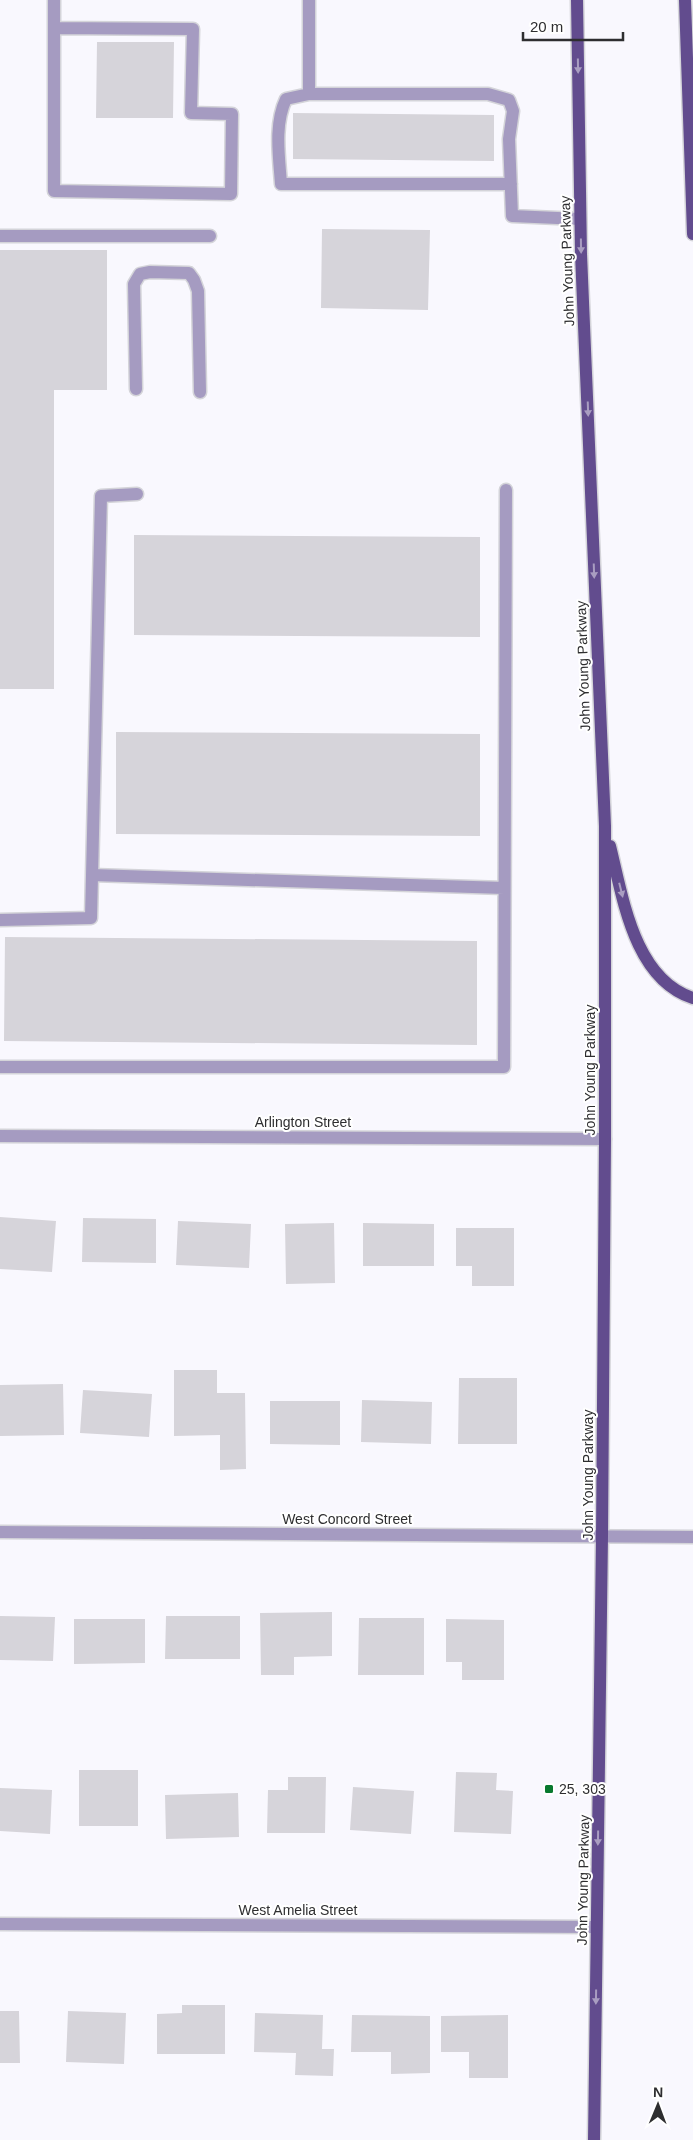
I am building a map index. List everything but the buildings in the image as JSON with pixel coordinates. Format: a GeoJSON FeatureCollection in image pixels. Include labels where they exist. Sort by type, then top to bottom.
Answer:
{"type":"FeatureCollection","features":[{"type":"Feature","properties":{"kind":"main road","name":"John Young Parkway"},"geometry":{"type":"LineString","coordinates":[[576,0],[580,219],[605,826],[602,1536],[594,2140]]}},
{"type":"Feature","properties":{"kind":"main road"},"geometry":{"type":"LineString","coordinates":[[685,0],[693,234]]}},
{"type":"Feature","properties":{"kind":"main road"},"geometry":{"type":"LineString","coordinates":[[605,826],[631,930],[653,970],[683,995],[693,998]]}},
{"type":"Feature","properties":{"kind":"street"},"geometry":{"type":"LineString","coordinates":[[54,0],[54,28],[54,191],[231,194],[232,114],[191,113],[193,29],[54,28]]}},
{"type":"Feature","properties":{"kind":"street"},"geometry":{"type":"LineString","coordinates":[[309,0],[309,94]]}},
{"type":"Feature","properties":{"kind":"street"},"geometry":{"type":"LineString","coordinates":[[511,184],[282,184],[279,147],[280,112],[286,98],[309,94],[488,94],[509,100],[513,111],[510,140],[512,216],[580,219]]}},
{"type":"Feature","properties":{"kind":"street"},"geometry":{"type":"LineString","coordinates":[[0,236],[210,236]]}},
{"type":"Feature","properties":{"kind":"street"},"geometry":{"type":"LineString","coordinates":[[136,389],[134,284],[140,274],[150,272],[189,273],[198,291],[200,392]]}},
{"type":"Feature","properties":{"kind":"street"},"geometry":{"type":"LineString","coordinates":[[0,1067],[504,1067],[506,490]]}},
{"type":"Feature","properties":{"kind":"street"},"geometry":{"type":"LineString","coordinates":[[0,920],[91,918],[101,496],[137,494]]}},
{"type":"Feature","properties":{"kind":"street"},"geometry":{"type":"LineString","coordinates":[[92,875],[504,888]]}},
{"type":"Feature","properties":{"kind":"street","name":"Arlington Street"},"geometry":{"type":"LineString","coordinates":[[0,1136],[605,1139]]}},
{"type":"Feature","properties":{"kind":"street","name":"West Concord Street"},"geometry":{"type":"LineString","coordinates":[[0,1532],[693,1537]]}},
{"type":"Feature","properties":{"kind":"street","name":"West Amelia Street"},"geometry":{"type":"LineString","coordinates":[[0,1924],[596,1927]]}},
{"type":"Feature","properties":{"kind":"place","name":"25, 303"},"geometry":{"type":"Point","coordinates":[549,1789]}}]}
